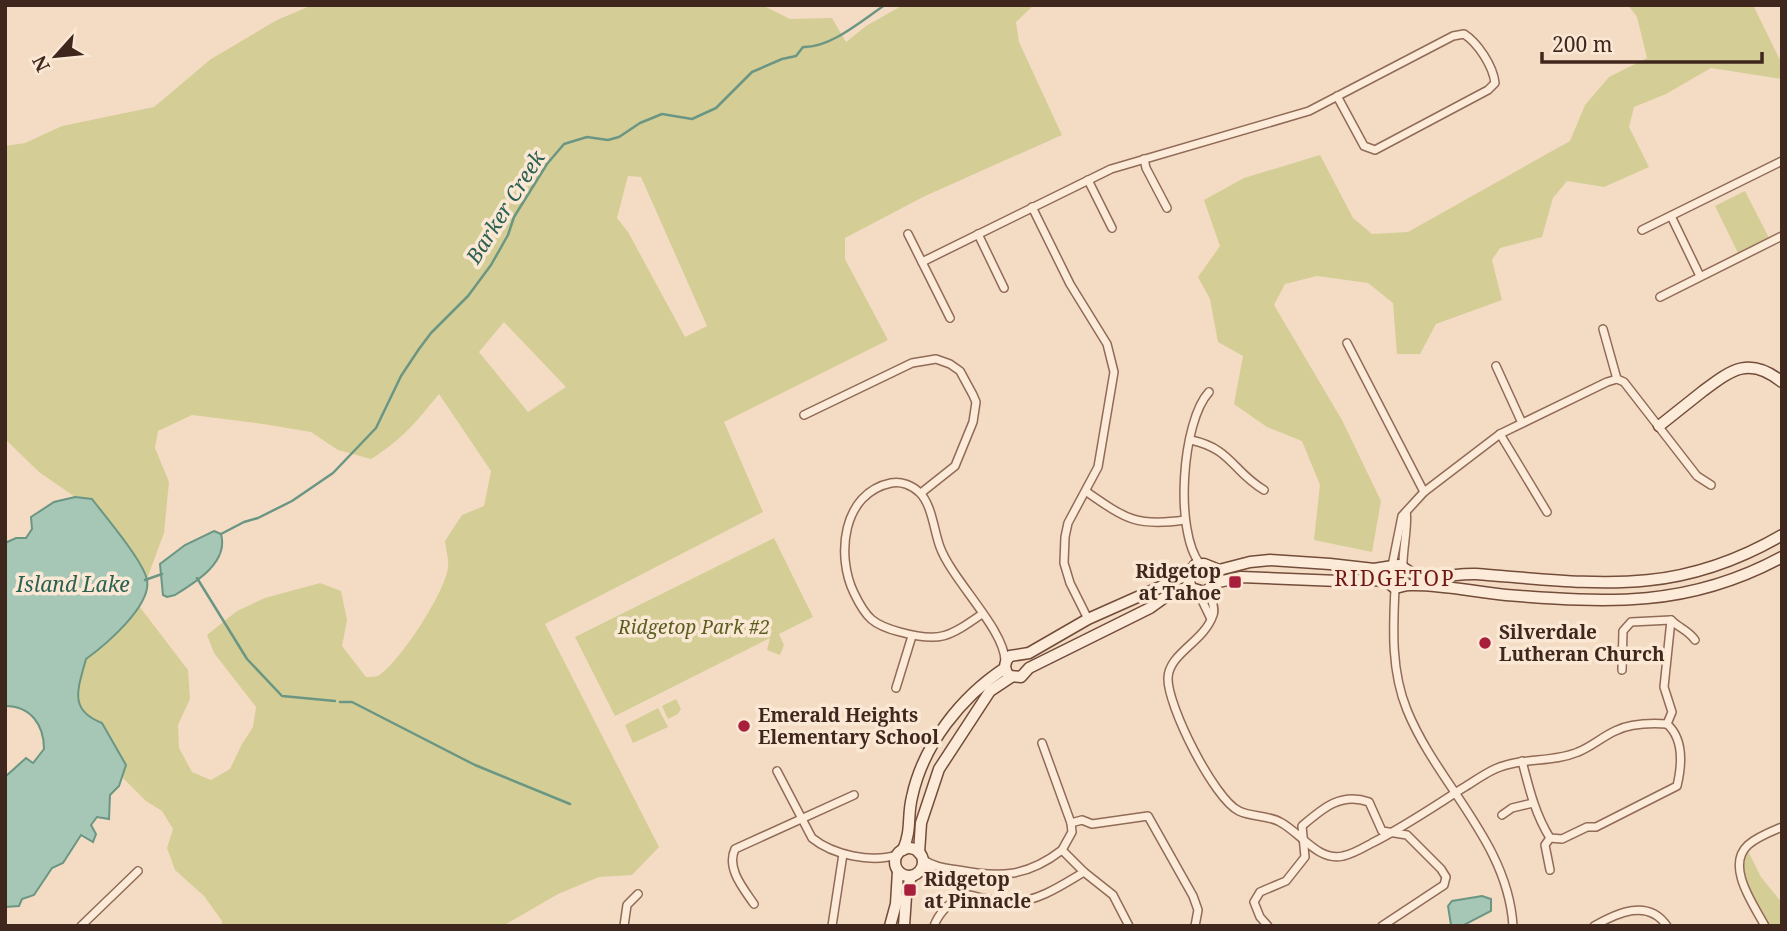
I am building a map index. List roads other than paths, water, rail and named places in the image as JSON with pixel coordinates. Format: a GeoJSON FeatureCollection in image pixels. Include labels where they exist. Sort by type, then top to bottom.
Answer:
{"type":"FeatureCollection","features":[{"type":"Feature","properties":{"kind":"main road"},"geometry":{"type":"LineString","coordinates":[[1659,426],[1738,368],[1761,369],[1782,382]]}},
{"type":"Feature","properties":{"kind":"main road"},"geometry":{"type":"LineString","coordinates":[[890,926],[896,904],[900,852],[910,831],[912,796],[921,769],[930,750],[965,702],[1010,661],[1193,566],[1223,569],[1250,562],[1270,561],[1374,569],[1398,568],[1422,576],[1472,574],[1607,584],[1645,582],[1678,578],[1724,563],[1750,553],[1782,534]]}},
{"type":"Feature","properties":{"kind":"main road"},"geometry":{"type":"LineString","coordinates":[[1010,661],[1021,677],[1029,668],[1150,608],[1175,590],[1194,590],[1241,577],[1376,580],[1395,585],[1618,601],[1695,592],[1782,557]]}},
{"type":"Feature","properties":{"kind":"main road"},"geometry":{"type":"LineString","coordinates":[[1193,566],[1194,590]]}},
{"type":"Feature","properties":{"kind":"main road"},"geometry":{"type":"LineString","coordinates":[[1395,585],[1408,577],[1398,568]]}},
{"type":"Feature","properties":{"kind":"main road"},"geometry":{"type":"LineString","coordinates":[[1395,585],[1385,574],[1398,568]]}},
{"type":"Feature","properties":{"kind":"main road"},"geometry":{"type":"LineString","coordinates":[[1212,569],[1215,576],[1212,586]]}},
{"type":"Feature","properties":{"kind":"main road"},"geometry":{"type":"LineString","coordinates":[[1010,661],[1027,660],[1029,668]]}},
{"type":"Feature","properties":{"kind":"main road"},"geometry":{"type":"LineString","coordinates":[[904,926],[906,896],[921,856],[921,823],[939,769],[1010,661]]}},
{"type":"Feature","properties":{"kind":"main road"},"geometry":{"type":"LineString","coordinates":[[900,852],[912,849],[921,856]]}},
{"type":"Feature","properties":{"kind":"main road"},"geometry":{"type":"LineString","coordinates":[[897,869],[916,874]]}},
{"type":"Feature","properties":{"kind":"street"},"geometry":{"type":"LineString","coordinates":[[922,262],[1120,166],[1310,111],[1337,96],[1453,36],[1464,34],[1471,39],[1493,72],[1495,83],[1488,90],[1375,149],[1363,146],[1337,96]]}},
{"type":"Feature","properties":{"kind":"street"},"geometry":{"type":"LineString","coordinates":[[1144,159],[1167,208]]}},
{"type":"Feature","properties":{"kind":"street"},"geometry":{"type":"LineString","coordinates":[[1642,230],[1781,164]]}},
{"type":"Feature","properties":{"kind":"street"},"geometry":{"type":"LineString","coordinates":[[1088,180],[1112,228]]}},
{"type":"Feature","properties":{"kind":"street"},"geometry":{"type":"LineString","coordinates":[[1032,207],[1070,284],[1096,323],[1112,359],[1114,380],[1095,476],[1069,523],[1064,551],[1070,583],[1088,619]]}},
{"type":"Feature","properties":{"kind":"street"},"geometry":{"type":"LineString","coordinates":[[1671,216],[1700,276]]}},
{"type":"Feature","properties":{"kind":"street"},"geometry":{"type":"LineString","coordinates":[[908,234],[950,318]]}},
{"type":"Feature","properties":{"kind":"street"},"geometry":{"type":"LineString","coordinates":[[978,234],[1004,288]]}},
{"type":"Feature","properties":{"kind":"street"},"geometry":{"type":"LineString","coordinates":[[1660,297],[1782,236]]}},
{"type":"Feature","properties":{"kind":"street"},"geometry":{"type":"LineString","coordinates":[[1603,329],[1617,379]]}},
{"type":"Feature","properties":{"kind":"street"},"geometry":{"type":"LineString","coordinates":[[1347,343],[1424,492]]}},
{"type":"Feature","properties":{"kind":"street"},"geometry":{"type":"LineString","coordinates":[[804,415],[912,363],[936,359],[950,364],[960,371],[968,382],[976,402],[974,422],[956,466],[921,494]]}},
{"type":"Feature","properties":{"kind":"street"},"geometry":{"type":"LineString","coordinates":[[1496,366],[1522,424]]}},
{"type":"Feature","properties":{"kind":"street"},"geometry":{"type":"LineString","coordinates":[[1398,568],[1408,518],[1406,512],[1424,492],[1500,434],[1617,379],[1624,382],[1697,476],[1711,485]]}},
{"type":"Feature","properties":{"kind":"street"},"geometry":{"type":"LineString","coordinates":[[1193,566],[1182,499],[1198,407],[1209,392]]}},
{"type":"Feature","properties":{"kind":"street"},"geometry":{"type":"LineString","coordinates":[[1500,434],[1547,512]]}},
{"type":"Feature","properties":{"kind":"street"},"geometry":{"type":"LineString","coordinates":[[1191,440],[1210,444],[1220,450],[1240,473],[1264,490]]}},
{"type":"Feature","properties":{"kind":"street"},"geometry":{"type":"LineString","coordinates":[[982,614],[942,638],[912,636],[876,624],[864,613],[849,582],[844,545],[852,513],[859,502],[886,484],[903,483],[921,494],[942,552],[982,614],[1010,661]]}},
{"type":"Feature","properties":{"kind":"street"},"geometry":{"type":"LineString","coordinates":[[1087,492],[1120,515],[1138,522],[1159,524],[1185,520]]}},
{"type":"Feature","properties":{"kind":"street"},"geometry":{"type":"LineString","coordinates":[[1395,585],[1394,657],[1406,710],[1495,860],[1504,883],[1513,926]]}},
{"type":"Feature","properties":{"kind":"street"},"geometry":{"type":"LineString","coordinates":[[1212,586],[1214,614],[1207,629],[1171,663],[1168,679],[1173,702],[1209,779],[1225,801],[1240,811],[1279,821],[1318,851],[1341,857],[1392,833],[1494,769],[1522,761],[1577,753],[1616,730],[1653,724],[1667,724],[1672,729],[1679,745],[1681,759],[1677,786],[1596,827],[1587,827],[1562,839],[1550,838]]}},
{"type":"Feature","properties":{"kind":"street"},"geometry":{"type":"LineString","coordinates":[[1194,590],[1211,619]]}},
{"type":"Feature","properties":{"kind":"street"},"geometry":{"type":"LineString","coordinates":[[1667,724],[1672,712],[1664,687],[1671,620]]}},
{"type":"Feature","properties":{"kind":"street"},"geometry":{"type":"LineString","coordinates":[[1622,670],[1623,631],[1631,622],[1671,620],[1690,633],[1695,640]]}},
{"type":"Feature","properties":{"kind":"street"},"geometry":{"type":"LineString","coordinates":[[896,688],[912,636]]}},
{"type":"Feature","properties":{"kind":"street"},"geometry":{"type":"LineString","coordinates":[[921,856],[932,866],[1003,875],[1032,869],[1062,850],[1072,832],[1071,823],[1042,743]]}},
{"type":"Feature","properties":{"kind":"street"},"geometry":{"type":"LineString","coordinates":[[1522,761],[1533,803],[1550,838]]}},
{"type":"Feature","properties":{"kind":"street"},"geometry":{"type":"LineString","coordinates":[[777,771],[812,838],[820,845],[843,854],[885,859],[900,852]]}},
{"type":"Feature","properties":{"kind":"street"},"geometry":{"type":"LineString","coordinates":[[754,904],[742,887],[732,864],[731,858],[735,849],[854,795]]}},
{"type":"Feature","properties":{"kind":"street"},"geometry":{"type":"LineString","coordinates":[[1268,926],[1260,917],[1254,902],[1260,892],[1286,881],[1305,857],[1302,826],[1337,801],[1354,796],[1369,802],[1381,831],[1407,835],[1446,877],[1444,885],[1382,926]]}},
{"type":"Feature","properties":{"kind":"street"},"geometry":{"type":"LineString","coordinates":[[1502,816],[1512,808],[1533,803]]}},
{"type":"Feature","properties":{"kind":"street"},"geometry":{"type":"LineString","coordinates":[[1071,823],[1082,820],[1092,824],[1148,816],[1193,896],[1198,910],[1195,926]]}},
{"type":"Feature","properties":{"kind":"street"},"geometry":{"type":"LineString","coordinates":[[1765,926],[1745,886],[1739,864],[1747,846],[1782,827]]}},
{"type":"Feature","properties":{"kind":"street"},"geometry":{"type":"LineString","coordinates":[[1550,838],[1545,845],[1550,870]]}},
{"type":"Feature","properties":{"kind":"street"},"geometry":{"type":"LineString","coordinates":[[1062,850],[1113,895],[1129,926]]}},
{"type":"Feature","properties":{"kind":"street"},"geometry":{"type":"LineString","coordinates":[[832,926],[843,854]]}},
{"type":"Feature","properties":{"kind":"street"},"geometry":{"type":"LineString","coordinates":[[885,859],[897,869]]}},
{"type":"Feature","properties":{"kind":"street"},"geometry":{"type":"LineString","coordinates":[[916,874],[932,866]]}},
{"type":"Feature","properties":{"kind":"street"},"geometry":{"type":"LineString","coordinates":[[81,926],[138,871]]}},
{"type":"Feature","properties":{"kind":"street"},"geometry":{"type":"LineString","coordinates":[[934,926],[936,919],[953,901],[964,894],[1013,902],[1034,898],[1053,890],[1084,872]]}},
{"type":"Feature","properties":{"kind":"street"},"geometry":{"type":"LineString","coordinates":[[624,926],[627,905],[638,894]]}},
{"type":"Feature","properties":{"kind":"street"},"geometry":{"type":"LineString","coordinates":[[1594,926],[1618,913],[1635,910],[1657,916],[1667,926]]}},
{"type":"Feature","properties":{"kind":"water","name":"Island Lake"},"geometry":{"type":"Polygon","coordinates":[[[75,497],[92,499],[132,551],[147,580],[147,590],[135,613],[115,635],[86,659],[78,697],[84,712],[102,723],[126,765],[119,786],[110,795],[109,819],[97,817],[91,825],[96,834],[93,842],[81,835],[63,863],[52,868],[34,895],[22,899],[19,906],[5,907],[5,777],[26,758],[33,763],[44,749],[42,732],[34,718],[22,709],[5,706],[5,543],[16,538],[26,538],[32,529],[31,517],[54,502],[75,497]]]}},
{"type":"Feature","properties":{"kind":"water"},"geometry":{"type":"Polygon","coordinates":[[[214,531],[221,534],[222,544],[220,554],[209,570],[175,595],[163,595],[160,564],[185,545],[214,531]]]}},
{"type":"Feature","properties":{"kind":"water"},"geometry":{"type":"Polygon","coordinates":[[[1482,896],[1491,899],[1491,911],[1462,926],[1451,925],[1448,906],[1452,901],[1482,896]]]}},
{"type":"Feature","properties":{"kind":"waterway","name":"Barker Creek"},"geometry":{"type":"LineString","coordinates":[[221,534],[292,501],[333,473],[376,428],[401,376],[431,333],[468,296],[491,265],[508,235],[514,217],[547,164],[564,144],[587,137],[608,140],[619,137],[640,123],[662,114],[692,119],[716,108],[752,72],[796,56],[803,47],[835,38],[885,5]]}},
{"type":"Feature","properties":{"kind":"waterway"},"geometry":{"type":"LineString","coordinates":[[145,580],[162,574]]}},
{"type":"Feature","properties":{"kind":"waterway"},"geometry":{"type":"LineString","coordinates":[[197,578],[247,659],[282,696],[335,701]]}},
{"type":"Feature","properties":{"kind":"waterway"},"geometry":{"type":"LineString","coordinates":[[340,702],[352,702],[475,765],[570,804]]}},
{"type":"Feature","properties":{"kind":"place","name":"Ridgetop at Tahoe"},"geometry":{"type":"Point","coordinates":[1235,582]}},
{"type":"Feature","properties":{"kind":"place","name":"Silverdale Lutheran Church"},"geometry":{"type":"Point","coordinates":[1485,643]}},
{"type":"Feature","properties":{"kind":"place","name":"Emerald Heights Elementary School"},"geometry":{"type":"Point","coordinates":[744,726]}},
{"type":"Feature","properties":{"kind":"place","name":"Ridgetop at Pinnacle"},"geometry":{"type":"Point","coordinates":[910,890]}},
{"type":"Feature","properties":{"kind":"district","name":"RIDGETOP"},"geometry":{"type":"Point","coordinates":[1395,578]}},
{"type":"Feature","properties":{"kind":"park label","name":"Ridgetop Park #2"},"geometry":{"type":"Point","coordinates":[694,627]}}]}
